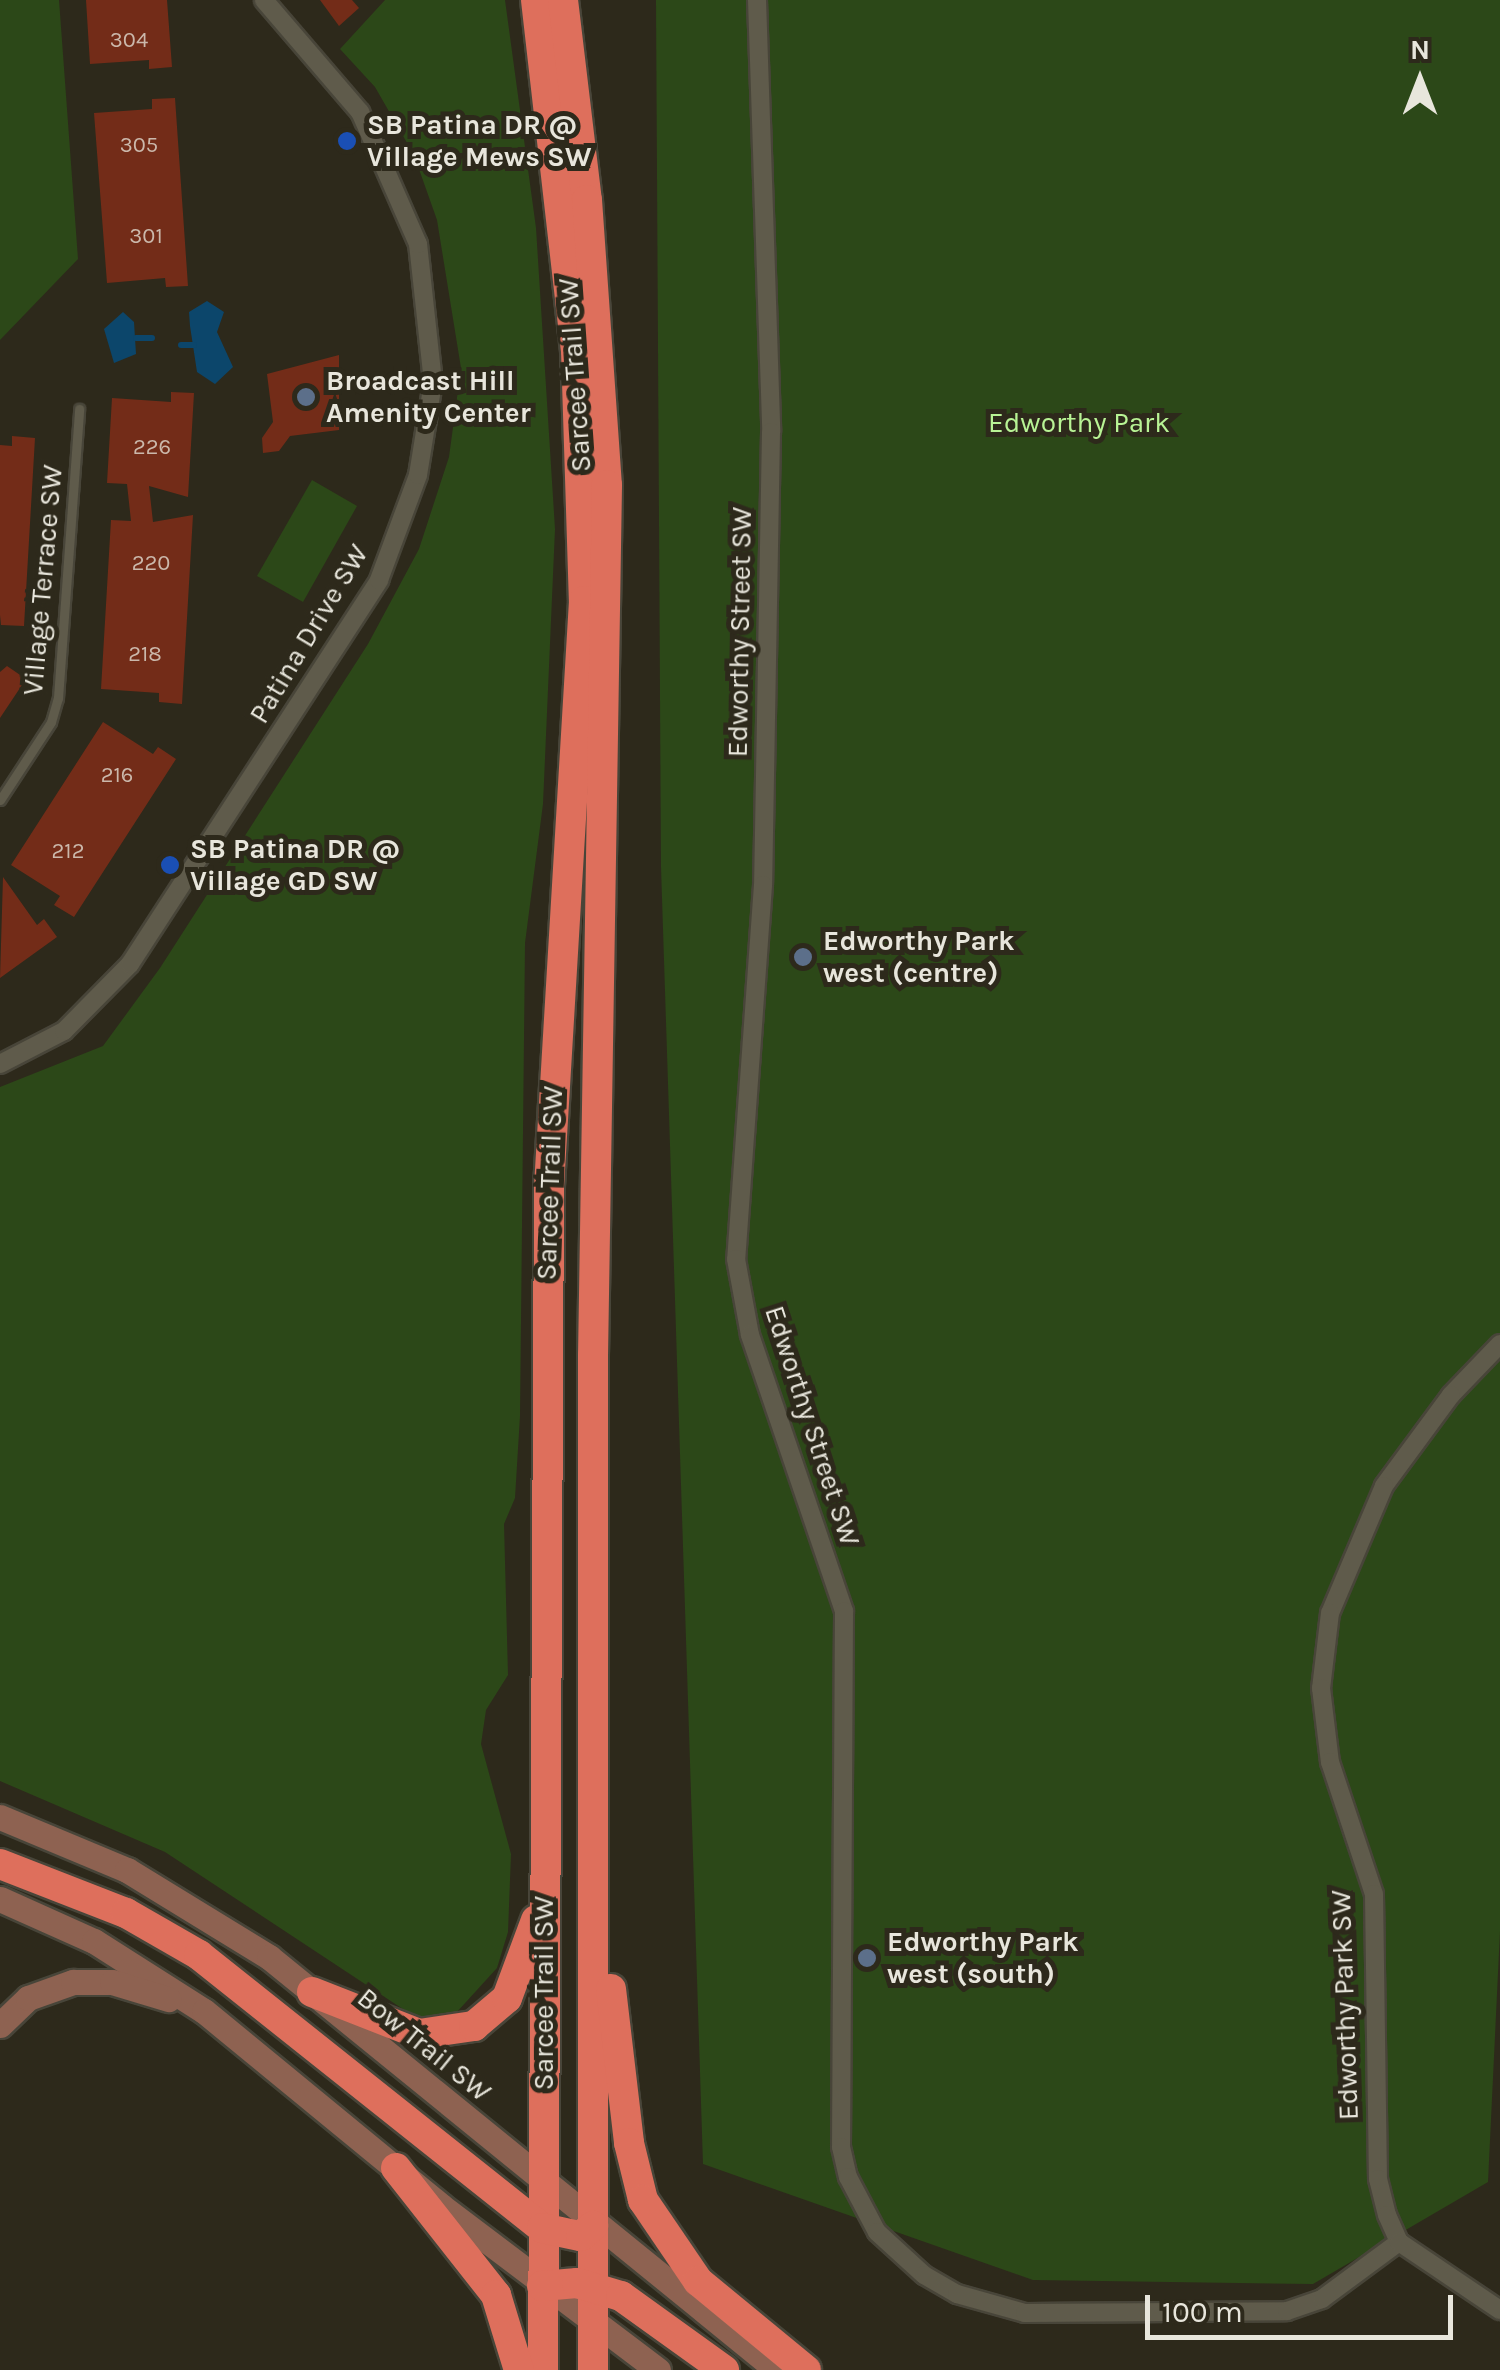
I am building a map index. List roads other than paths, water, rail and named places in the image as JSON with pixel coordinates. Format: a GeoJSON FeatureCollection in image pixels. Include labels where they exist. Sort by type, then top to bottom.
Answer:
{"type":"FeatureCollection","features":[{"type":"Feature","properties":{"kind":"highway","name":"Sarcee Trail SW"},"geometry":{"type":"LineString","coordinates":[[536,0],[576,350],[584,583],[549,1187],[542,2370]]}},
{"type":"Feature","properties":{"kind":"highway","name":"Sarcee Trail SW"},"geometry":{"type":"LineString","coordinates":[[562,0],[598,318],[608,485],[594,1336],[593,2370]]}},
{"type":"Feature","properties":{"kind":"highway"},"geometry":{"type":"LineString","coordinates":[[0,1864],[126,1913],[199,1955],[542,2228],[581,2236],[593,2226]]}},
{"type":"Feature","properties":{"kind":"highway"},"geometry":{"type":"LineString","coordinates":[[312,1992],[419,2034],[474,2026],[508,1998],[544,1898]]}},
{"type":"Feature","properties":{"kind":"highway"},"geometry":{"type":"LineString","coordinates":[[595,1906],[644,2200],[698,2281],[806,2370]]}},
{"type":"Feature","properties":{"kind":"highway"},"geometry":{"type":"LineString","coordinates":[[396,2168],[496,2295],[520,2370]]}},
{"type":"Feature","properties":{"kind":"highway"},"geometry":{"type":"LineString","coordinates":[[542,2286],[594,2287],[620,2296],[724,2370]]}},
{"type":"Feature","properties":{"kind":"main road","name":"Bow Trail SW"},"geometry":{"type":"LineString","coordinates":[[0,1817],[189,1905],[312,1992],[593,2226],[778,2370]]}},
{"type":"Feature","properties":{"kind":"main road"},"geometry":{"type":"LineString","coordinates":[[0,1899],[94,1941],[204,2012],[542,2286],[658,2370]]}},
{"type":"Feature","properties":{"kind":"main road"},"geometry":{"type":"LineString","coordinates":[[0,2025],[28,1998],[83,1981],[204,2012]]}},
{"type":"Feature","properties":{"kind":"street","name":"Patina Drive SW"},"geometry":{"type":"LineString","coordinates":[[0,1064],[64,1031],[130,964],[379,580],[418,475],[433,382],[418,244],[360,112],[264,0]]}},
{"type":"Feature","properties":{"kind":"street","name":"Edworthy Street SW"},"geometry":{"type":"LineString","coordinates":[[757,0],[770,451],[763,885],[736,1259],[750,1335],[844,1611],[841,2147],[848,2177],[877,2232],[924,2275],[957,2294],[1025,2313],[1287,2311],[1322,2299],[1398,2242]]}},
{"type":"Feature","properties":{"kind":"street","name":"Edworthy Park SW"},"geometry":{"type":"LineString","coordinates":[[1398,2242],[1378,2179],[1374,1894],[1330,1762],[1324,1652],[1350,1557],[1384,1486],[1451,1394],[1500,1344]]}},
{"type":"Feature","properties":{"kind":"street"},"geometry":{"type":"LineString","coordinates":[[1398,2242],[1500,2310]]}},
{"type":"Feature","properties":{"kind":"lane","name":"Village Terrace SW"},"geometry":{"type":"LineString","coordinates":[[0,800],[52,722],[58,698],[78,409]]}},
{"type":"Feature","properties":{"kind":"water"},"geometry":{"type":"Polygon","coordinates":[[[207,301],[224,312],[217,332],[233,367],[215,384],[197,372],[190,326],[189,312],[207,301]]]}},
{"type":"Feature","properties":{"kind":"water"},"geometry":{"type":"Polygon","coordinates":[[[123,312],[134,322],[136,354],[114,363],[104,329],[123,312]]]}},
{"type":"Feature","properties":{"kind":"waterway"},"geometry":{"type":"LineString","coordinates":[[136,338],[152,338]]}},
{"type":"Feature","properties":{"kind":"waterway"},"geometry":{"type":"LineString","coordinates":[[181,345],[194,345]]}},
{"type":"Feature","properties":{"kind":"place","name":"SB Patina DR @ Village Mews SW"},"geometry":{"type":"Point","coordinates":[347,141]}},
{"type":"Feature","properties":{"kind":"place","name":"Broadcast Hill Amenity Center"},"geometry":{"type":"Point","coordinates":[306,397]}},
{"type":"Feature","properties":{"kind":"place","name":"SB Patina DR @ Village GD SW"},"geometry":{"type":"Point","coordinates":[170,865]}},
{"type":"Feature","properties":{"kind":"place","name":"Edworthy Park west (centre)"},"geometry":{"type":"Point","coordinates":[803,957]}},
{"type":"Feature","properties":{"kind":"place","name":"Edworthy Park west (south)"},"geometry":{"type":"Point","coordinates":[867,1958]}},
{"type":"Feature","properties":{"kind":"park label","name":"Edworthy Park"},"geometry":{"type":"Point","coordinates":[1079,423]}}]}
